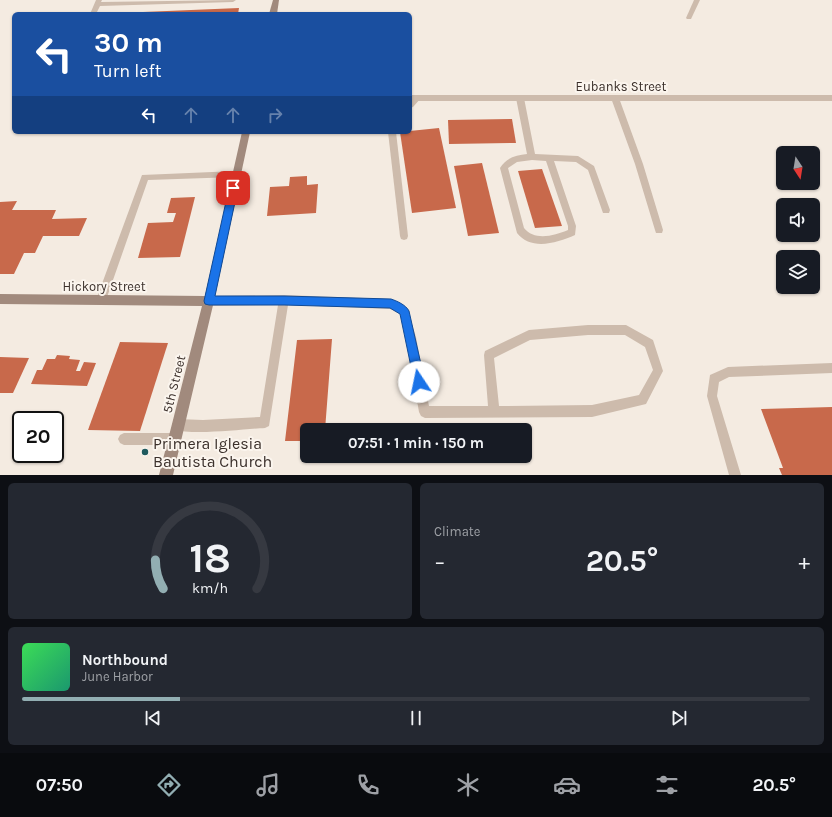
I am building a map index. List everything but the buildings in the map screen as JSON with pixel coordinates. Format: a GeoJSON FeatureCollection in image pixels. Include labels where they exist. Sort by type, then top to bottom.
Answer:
{"type":"FeatureCollection","features":[{"type":"Feature","properties":{"kind":"main road"},"geometry":{"type":"LineString","coordinates":[[273,12],[276,0]]}},
{"type":"Feature","properties":{"kind":"main road","name":"5th Street"},"geometry":{"type":"LineString","coordinates":[[166,475],[209,301],[246,134]]}},
{"type":"Feature","properties":{"kind":"main road","name":"Hickory Street"},"geometry":{"type":"LineString","coordinates":[[0,299],[209,301]]}},
{"type":"Feature","properties":{"kind":"street","name":"Eubanks Street"},"geometry":{"type":"LineString","coordinates":[[413,98],[832,98]]}},
{"type":"Feature","properties":{"kind":"lane"},"geometry":{"type":"LineString","coordinates":[[94,12],[98,2],[233,0]]}},
{"type":"Feature","properties":{"kind":"lane"},"geometry":{"type":"LineString","coordinates":[[689,18],[697,0]]}},
{"type":"Feature","properties":{"kind":"lane"},"geometry":{"type":"LineString","coordinates":[[520,98],[532,157]]}},
{"type":"Feature","properties":{"kind":"lane"},"geometry":{"type":"LineString","coordinates":[[615,98],[639,164],[659,230]]}},
{"type":"Feature","properties":{"kind":"lane"},"geometry":{"type":"LineString","coordinates":[[392,134],[404,236]]}},
{"type":"Feature","properties":{"kind":"lane"},"geometry":{"type":"LineString","coordinates":[[549,157],[572,226],[572,232],[555,238],[534,240],[527,238],[520,230],[504,168],[508,162],[513,160],[532,157],[549,157],[578,159],[591,168],[606,210]]}},
{"type":"Feature","properties":{"kind":"lane"},"geometry":{"type":"LineString","coordinates":[[101,300],[145,177],[236,174]]}},
{"type":"Feature","properties":{"kind":"lane"},"geometry":{"type":"LineString","coordinates":[[178,425],[203,426],[265,422],[284,300]]}},
{"type":"Feature","properties":{"kind":"lane"},"geometry":{"type":"LineString","coordinates":[[209,301],[284,300],[391,304],[404,311],[411,337],[425,412],[494,412],[592,411],[642,400],[658,371],[649,344],[626,330],[588,330],[529,336],[490,355],[494,412]]}},
{"type":"Feature","properties":{"kind":"lane"},"geometry":{"type":"LineString","coordinates":[[735,475],[712,396],[714,379],[728,372],[832,368]]}},
{"type":"Feature","properties":{"kind":"lane"},"geometry":{"type":"LineString","coordinates":[[124,439],[175,438]]}},
{"type":"Feature","properties":{"kind":"place","name":"Primera Iglesia Bautista Church"},"geometry":{"type":"Point","coordinates":[145,452]}},
{"type":"Feature","properties":{"kind":"route"},"geometry":{"type":"LineString","coordinates":[[233,188],[209,301],[284,300],[391,304],[404,311],[411,337],[419,382]]}}]}
